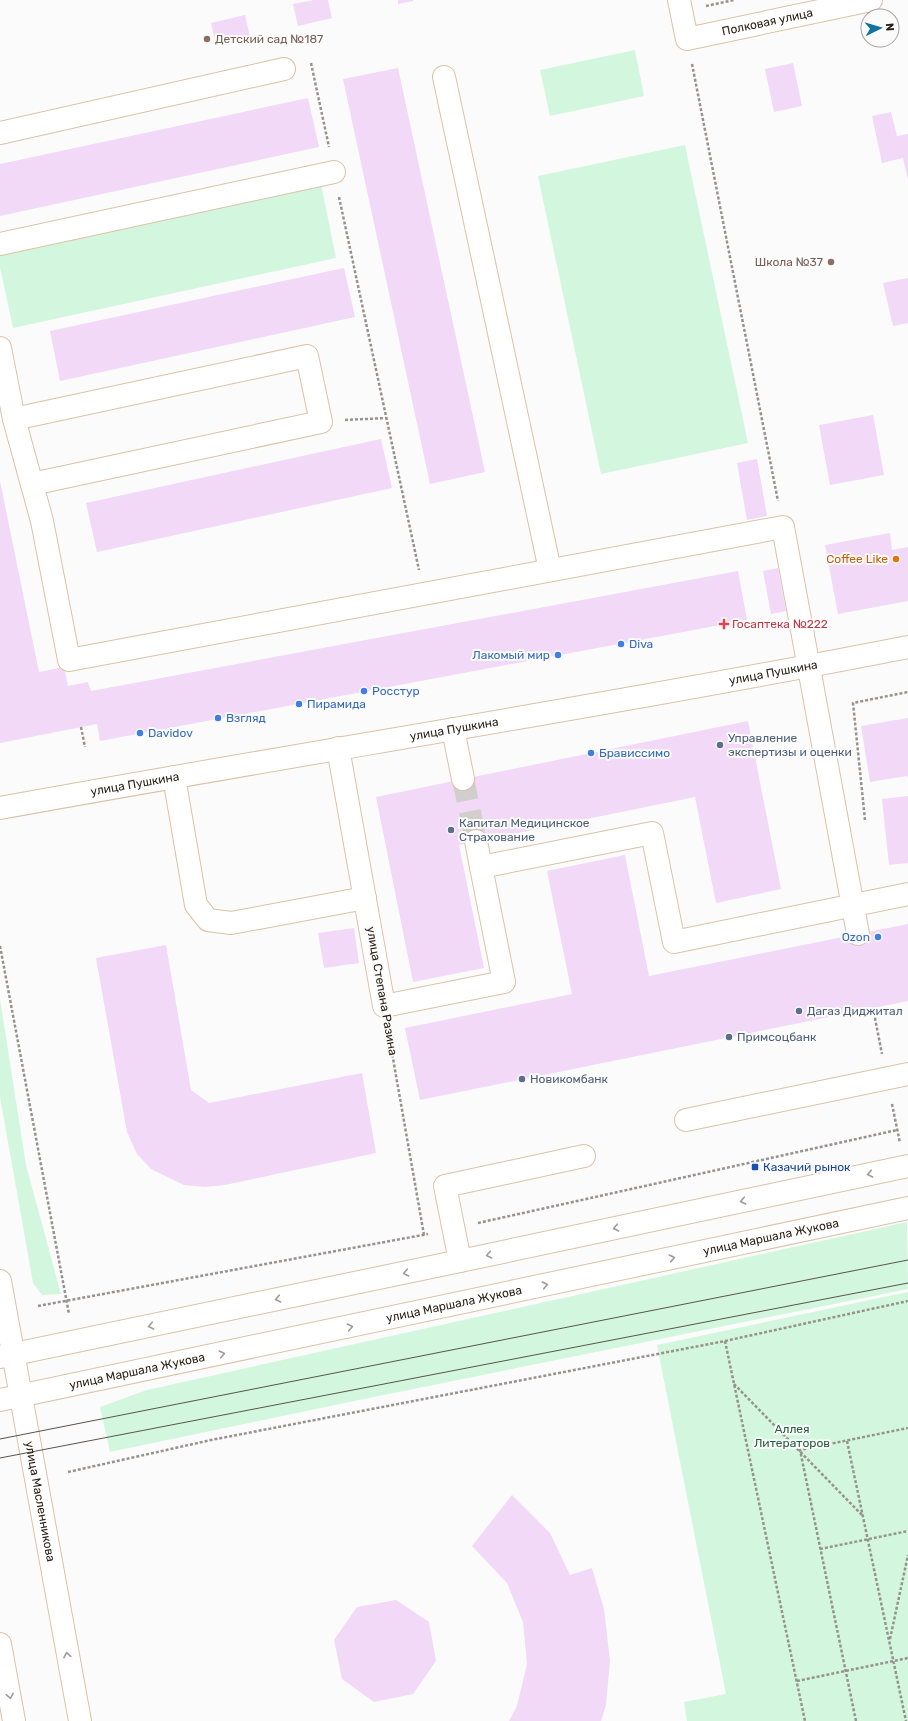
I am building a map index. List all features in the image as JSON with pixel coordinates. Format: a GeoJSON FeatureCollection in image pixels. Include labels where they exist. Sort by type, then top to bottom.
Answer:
{"type":"FeatureCollection","features":[{"type":"Feature","properties":{"kind":"main road"},"geometry":{"type":"LineString","coordinates":[[679,0],[687,38]]}},
{"type":"Feature","properties":{"kind":"main road","name":"Полковая улица"},"geometry":{"type":"LineString","coordinates":[[687,38],[858,1]]}},
{"type":"Feature","properties":{"kind":"main road"},"geometry":{"type":"LineString","coordinates":[[0,133],[284,69]]}},
{"type":"Feature","properties":{"kind":"main road"},"geometry":{"type":"LineString","coordinates":[[444,77],[550,570]]}},
{"type":"Feature","properties":{"kind":"main road"},"geometry":{"type":"LineString","coordinates":[[0,244],[334,172]]}},
{"type":"Feature","properties":{"kind":"main road"},"geometry":{"type":"LineString","coordinates":[[0,348],[14,419],[42,522],[69,660],[783,527],[858,934]]}},
{"type":"Feature","properties":{"kind":"main road"},"geometry":{"type":"LineString","coordinates":[[14,419],[307,356],[321,422],[32,484]]}},
{"type":"Feature","properties":{"kind":"main road","name":"улица Пушкина"},"geometry":{"type":"LineString","coordinates":[[0,808],[453,729],[908,647]]}},
{"type":"Feature","properties":{"kind":"main road"},"geometry":{"type":"LineString","coordinates":[[453,729],[463,779]]}},
{"type":"Feature","properties":{"kind":"main road","name":"улица Степана Разина"},"geometry":{"type":"LineString","coordinates":[[338,748],[384,1006]]}},
{"type":"Feature","properties":{"kind":"main road"},"geometry":{"type":"LineString","coordinates":[[174,777],[196,905],[208,920],[230,923],[365,898]]}},
{"type":"Feature","properties":{"kind":"main road"},"geometry":{"type":"LineString","coordinates":[[481,867],[652,833],[674,942],[908,894]]}},
{"type":"Feature","properties":{"kind":"main road"},"geometry":{"type":"LineString","coordinates":[[384,1006],[504,982],[476,841]]}},
{"type":"Feature","properties":{"kind":"main road"},"geometry":{"type":"LineString","coordinates":[[686,1120],[908,1074]]}},
{"type":"Feature","properties":{"kind":"main road"},"geometry":{"type":"LineString","coordinates":[[460,1261],[445,1186],[584,1156]]}},
{"type":"Feature","properties":{"kind":"main road"},"geometry":{"type":"LineString","coordinates":[[4,1360],[908,1166]]}},
{"type":"Feature","properties":{"kind":"main road","name":"улица Маршала Жукова"},"geometry":{"type":"LineString","coordinates":[[10,1398],[908,1208]]}},
{"type":"Feature","properties":{"kind":"main road","name":"улица Масленникова"},"geometry":{"type":"LineString","coordinates":[[0,1281],[4,1360],[10,1398],[80,1721]]}},
{"type":"Feature","properties":{"kind":"main road"},"geometry":{"type":"LineString","coordinates":[[0,1644],[14,1721]]}},
{"type":"Feature","properties":{"kind":"path"},"geometry":{"type":"LineString","coordinates":[[703,0],[704,7],[734,0]]}},
{"type":"Feature","properties":{"kind":"path"},"geometry":{"type":"LineString","coordinates":[[687,38],[783,527]]}},
{"type":"Feature","properties":{"kind":"path"},"geometry":{"type":"LineString","coordinates":[[311,63],[424,594]]}},
{"type":"Feature","properties":{"kind":"path"},"geometry":{"type":"LineString","coordinates":[[321,422],[386,418]]}},
{"type":"Feature","properties":{"kind":"path"},"geometry":{"type":"LineString","coordinates":[[866,826],[853,703],[908,692]]}},
{"type":"Feature","properties":{"kind":"path"},"geometry":{"type":"LineString","coordinates":[[82,727],[85,747]]}},
{"type":"Feature","properties":{"kind":"path"},"geometry":{"type":"LineString","coordinates":[[0,946],[68,1314]]}},
{"type":"Feature","properties":{"kind":"path","name":"улица Степана Разина"},"geometry":{"type":"LineString","coordinates":[[384,1006],[424,1235]]}},
{"type":"Feature","properties":{"kind":"path"},"geometry":{"type":"LineString","coordinates":[[38,1306],[424,1235],[897,1130]]}},
{"type":"Feature","properties":{"kind":"path"},"geometry":{"type":"LineString","coordinates":[[68,1472],[210,1440],[725,1341],[908,1301]]}},
{"type":"Feature","properties":{"kind":"path"},"geometry":{"type":"LineString","coordinates":[[725,1341],[805,1721]]}},
{"type":"Feature","properties":{"kind":"path"},"geometry":{"type":"LineString","coordinates":[[734,1384],[863,1515]]}},
{"type":"Feature","properties":{"kind":"path"},"geometry":{"type":"LineString","coordinates":[[800,1450],[908,1428]]}},
{"type":"Feature","properties":{"kind":"path"},"geometry":{"type":"LineString","coordinates":[[847,1440],[906,1721]]}},
{"type":"Feature","properties":{"kind":"path"},"geometry":{"type":"LineString","coordinates":[[800,1450],[856,1721]]}},
{"type":"Feature","properties":{"kind":"path"},"geometry":{"type":"LineString","coordinates":[[820,1549],[908,1530]]}},
{"type":"Feature","properties":{"kind":"path"},"geometry":{"type":"LineString","coordinates":[[890,1641],[908,1555]]}},
{"type":"Feature","properties":{"kind":"path"},"geometry":{"type":"LineString","coordinates":[[797,1681],[908,1658]]}},
{"type":"Feature","properties":{"kind":"green space"},"geometry":{"type":"Polygon","coordinates":[[[635,50],[644,96],[550,116],[540,70],[635,50]]]}},
{"type":"Feature","properties":{"kind":"green space"},"geometry":{"type":"Polygon","coordinates":[[[685,145],[748,443],[601,474],[538,176],[685,145]]]}},
{"type":"Feature","properties":{"kind":"green space"},"geometry":{"type":"Polygon","coordinates":[[[320,179],[336,258],[13,328],[0,267],[0,249],[320,179]]]}},
{"type":"Feature","properties":{"kind":"green space"},"geometry":{"type":"Polygon","coordinates":[[[0,999],[26,1165],[61,1294],[42,1295],[33,1283],[0,1097],[0,999]]]}},
{"type":"Feature","properties":{"kind":"green space"},"geometry":{"type":"Polygon","coordinates":[[[907,1222],[908,1289],[110,1452],[100,1407],[147,1390],[907,1222]]]}},
{"type":"Feature","properties":{"kind":"green space","name":"Аллея Литераторов"},"geometry":{"type":"Polygon","coordinates":[[[908,1292],[908,1721],[687,1721],[684,1702],[726,1694],[657,1345],[908,1292]]]}},
{"type":"Feature","properties":{"kind":"building"},"geometry":{"type":"Polygon","coordinates":[[[314,0],[328,0],[332,18],[298,26],[293,4],[314,0]]]}},
{"type":"Feature","properties":{"kind":"building"},"geometry":{"type":"Polygon","coordinates":[[[398,0],[413,0],[413,1],[398,4],[398,0]]]}},
{"type":"Feature","properties":{"kind":"building"},"geometry":{"type":"Polygon","coordinates":[[[245,15],[250,37],[216,44],[211,23],[245,15]]]}},
{"type":"Feature","properties":{"kind":"building"},"geometry":{"type":"Polygon","coordinates":[[[793,63],[802,106],[774,112],[765,69],[793,63]]]}},
{"type":"Feature","properties":{"kind":"building"},"geometry":{"type":"Polygon","coordinates":[[[398,68],[485,472],[430,484],[343,79],[398,68]]]}},
{"type":"Feature","properties":{"kind":"building"},"geometry":{"type":"Polygon","coordinates":[[[308,98],[319,147],[0,216],[0,164],[308,98]]]}},
{"type":"Feature","properties":{"kind":"building"},"geometry":{"type":"Polygon","coordinates":[[[891,112],[897,136],[908,134],[908,180],[903,158],[882,163],[872,116],[891,112]]]}},
{"type":"Feature","properties":{"kind":"building"},"geometry":{"type":"Polygon","coordinates":[[[344,268],[355,317],[60,381],[50,331],[344,268]]]}},
{"type":"Feature","properties":{"kind":"building"},"geometry":{"type":"Polygon","coordinates":[[[908,278],[908,323],[893,326],[883,283],[908,278]]]}},
{"type":"Feature","properties":{"kind":"building"},"geometry":{"type":"Polygon","coordinates":[[[873,415],[884,475],[830,485],[819,425],[873,415]]]}},
{"type":"Feature","properties":{"kind":"building"},"geometry":{"type":"Polygon","coordinates":[[[381,439],[392,488],[97,552],[86,503],[381,439]]]}},
{"type":"Feature","properties":{"kind":"building"},"geometry":{"type":"Polygon","coordinates":[[[757,459],[767,516],[747,520],[737,463],[757,459]]]}},
{"type":"Feature","properties":{"kind":"building"},"geometry":{"type":"Polygon","coordinates":[[[0,481],[39,672],[64,667],[68,686],[88,682],[91,691],[738,571],[747,620],[100,741],[97,724],[0,743],[0,481]]]}},
{"type":"Feature","properties":{"kind":"building"},"geometry":{"type":"Polygon","coordinates":[[[890,533],[892,550],[908,547],[908,601],[838,614],[825,545],[890,533]]]}},
{"type":"Feature","properties":{"kind":"building"},"geometry":{"type":"Polygon","coordinates":[[[778,568],[786,611],[771,614],[763,571],[778,568]]]}},
{"type":"Feature","properties":{"kind":"building"},"geometry":{"type":"Polygon","coordinates":[[[908,718],[908,779],[907,776],[870,782],[861,726],[908,718]]]}},
{"type":"Feature","properties":{"kind":"building"},"geometry":{"type":"Polygon","coordinates":[[[748,721],[781,889],[716,903],[695,797],[459,845],[484,968],[413,982],[376,797],[748,721]]]}},
{"type":"Feature","properties":{"kind":"building"},"geometry":{"type":"Polygon","coordinates":[[[908,796],[908,863],[889,865],[882,799],[908,796]]]}},
{"type":"Feature","properties":{"kind":"building"},"geometry":{"type":"Polygon","coordinates":[[[625,855],[649,976],[908,924],[908,1001],[420,1100],[405,1028],[572,994],[547,871],[625,855]]]}},
{"type":"Feature","properties":{"kind":"building"},"geometry":{"type":"Polygon","coordinates":[[[354,928],[359,963],[324,968],[318,933],[354,928]]]}},
{"type":"Feature","properties":{"kind":"building"},"geometry":{"type":"Polygon","coordinates":[[[166,945],[191,1090],[209,1103],[362,1073],[376,1153],[225,1185],[205,1187],[184,1185],[151,1169],[137,1154],[127,1132],[96,958],[166,945]]]}},
{"type":"Feature","properties":{"kind":"building"},"geometry":{"type":"Polygon","coordinates":[[[512,1495],[550,1533],[570,1575],[592,1568],[604,1609],[610,1661],[606,1705],[601,1721],[509,1721],[517,1706],[527,1664],[523,1622],[507,1583],[472,1546],[512,1495]]]}},
{"type":"Feature","properties":{"kind":"building"},"geometry":{"type":"Polygon","coordinates":[[[396,1600],[429,1622],[436,1661],[413,1694],[374,1702],[342,1679],[334,1640],[357,1607],[396,1600]]]}},
{"type":"Feature","properties":{"kind":"tunnel"},"geometry":{"type":"LineString","coordinates":[[463,779],[476,841]]}},
{"type":"Feature","properties":{"kind":"tram line"},"geometry":{"type":"LineString","coordinates":[[0,1439],[908,1260]]}},
{"type":"Feature","properties":{"kind":"tram line"},"geometry":{"type":"LineString","coordinates":[[0,1458],[908,1283]]}},
{"type":"Feature","properties":{"kind":"place","name":"Детский сад №187"},"geometry":{"type":"Point","coordinates":[207,39]}},
{"type":"Feature","properties":{"kind":"place","name":"Школа №37"},"geometry":{"type":"Point","coordinates":[831,262]}},
{"type":"Feature","properties":{"kind":"place","name":"Coffee Like"},"geometry":{"type":"Point","coordinates":[896,559]}},
{"type":"Feature","properties":{"kind":"place","name":"Госаптека №222"},"geometry":{"type":"Point","coordinates":[724,624]}},
{"type":"Feature","properties":{"kind":"place","name":"Diva"},"geometry":{"type":"Point","coordinates":[621,644]}},
{"type":"Feature","properties":{"kind":"place","name":"Лакомый мир"},"geometry":{"type":"Point","coordinates":[558,655]}},
{"type":"Feature","properties":{"kind":"place","name":"Росстур"},"geometry":{"type":"Point","coordinates":[364,691]}},
{"type":"Feature","properties":{"kind":"place","name":"Пирамида"},"geometry":{"type":"Point","coordinates":[299,704]}},
{"type":"Feature","properties":{"kind":"place","name":"Взгляд"},"geometry":{"type":"Point","coordinates":[218,718]}},
{"type":"Feature","properties":{"kind":"place","name":"Davidov"},"geometry":{"type":"Point","coordinates":[140,733]}},
{"type":"Feature","properties":{"kind":"place","name":"Управление экспертизы и оценки"},"geometry":{"type":"Point","coordinates":[720,745]}},
{"type":"Feature","properties":{"kind":"place","name":"Брависсимо"},"geometry":{"type":"Point","coordinates":[591,753]}},
{"type":"Feature","properties":{"kind":"place","name":"Капитал Медицинское Страхование"},"geometry":{"type":"Point","coordinates":[451,830]}},
{"type":"Feature","properties":{"kind":"place","name":"Ozon"},"geometry":{"type":"Point","coordinates":[878,937]}},
{"type":"Feature","properties":{"kind":"place","name":"Дагаз Диджитал"},"geometry":{"type":"Point","coordinates":[799,1011]}},
{"type":"Feature","properties":{"kind":"place","name":"Примсоцбанк"},"geometry":{"type":"Point","coordinates":[729,1037]}},
{"type":"Feature","properties":{"kind":"place","name":"Новикомбанк"},"geometry":{"type":"Point","coordinates":[522,1079]}},
{"type":"Feature","properties":{"kind":"place","name":"Казачий рынок"},"geometry":{"type":"Point","coordinates":[755,1167]}}]}
